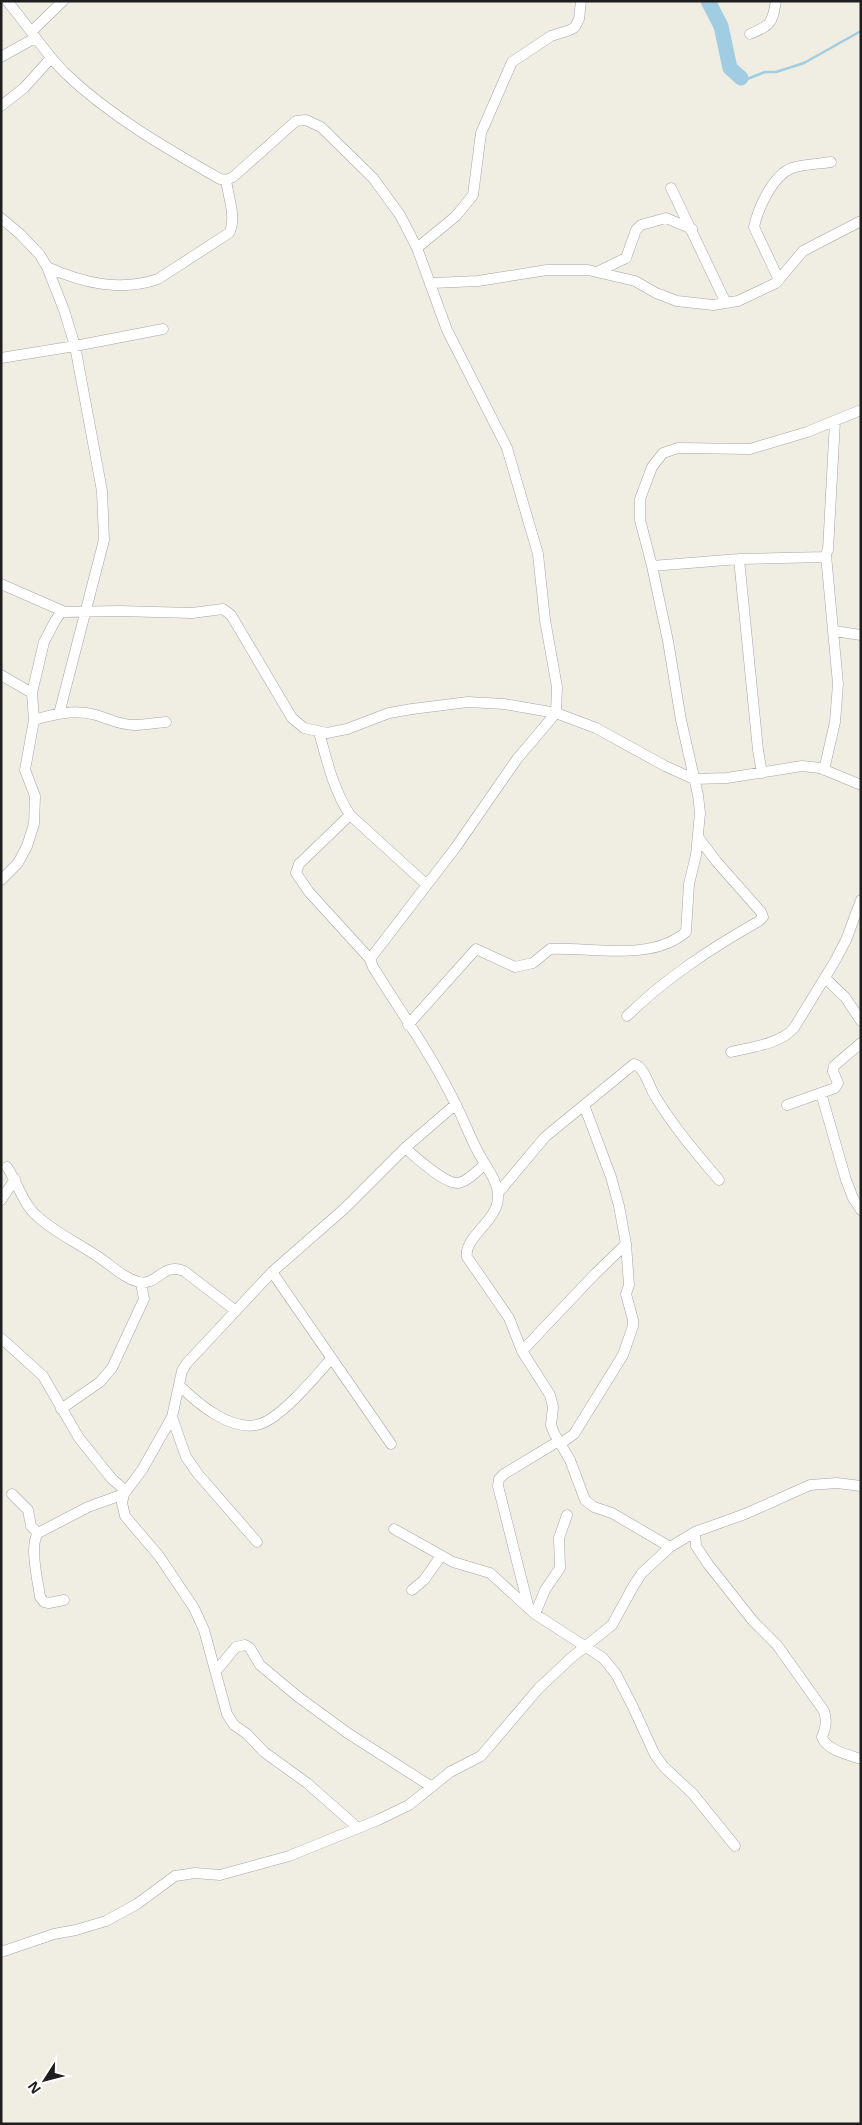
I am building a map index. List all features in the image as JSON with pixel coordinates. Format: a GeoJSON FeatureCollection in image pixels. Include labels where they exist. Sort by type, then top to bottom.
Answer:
{"type":"FeatureCollection","features":[{"type":"Feature","properties":{"kind":"street"},"geometry":{"type":"LineString","coordinates":[[7,1],[65,73],[100,102],[164,147],[220,179],[233,178],[296,121],[306,120],[321,127],[372,178],[400,215],[432,283],[447,330],[507,448],[538,554],[545,620],[557,687],[556,713],[517,759],[427,885],[370,959]]}},
{"type":"Feature","properties":{"kind":"street"},"geometry":{"type":"LineString","coordinates":[[1,57],[33,35],[62,1]]}},
{"type":"Feature","properties":{"kind":"street"},"geometry":{"type":"LineString","coordinates":[[417,248],[456,216],[473,195],[483,127],[512,62],[551,36],[575,27],[579,19],[581,1]]}},
{"type":"Feature","properties":{"kind":"street"},"geometry":{"type":"LineString","coordinates":[[750,34],[771,23],[776,1]]}},
{"type":"Feature","properties":{"kind":"street"},"geometry":{"type":"LineString","coordinates":[[1,106],[24,88],[51,58]]}},
{"type":"Feature","properties":{"kind":"street"},"geometry":{"type":"LineString","coordinates":[[780,280],[754,227],[766,195],[784,173],[792,168],[831,162]]}},
{"type":"Feature","properties":{"kind":"street"},"geometry":{"type":"LineString","coordinates":[[47,268],[72,278],[102,285],[146,283],[158,279],[229,233],[232,227],[232,219],[226,180]]}},
{"type":"Feature","properties":{"kind":"street"},"geometry":{"type":"LineString","coordinates":[[671,188],[726,303]]}},
{"type":"Feature","properties":{"kind":"street"},"geometry":{"type":"LineString","coordinates":[[1,218],[40,255],[64,310],[75,346],[102,491],[104,540],[59,714]]}},
{"type":"Feature","properties":{"kind":"street"},"geometry":{"type":"LineString","coordinates":[[596,272],[626,258],[636,230],[641,225],[666,218],[692,229]]}},
{"type":"Feature","properties":{"kind":"street"},"geometry":{"type":"LineString","coordinates":[[432,283],[478,281],[547,270],[596,272],[634,281],[656,293],[677,301],[700,304],[726,303],[738,301],[770,287],[780,280],[803,251],[861,221]]}},
{"type":"Feature","properties":{"kind":"street"},"geometry":{"type":"LineString","coordinates":[[1,358],[163,329]]}},
{"type":"Feature","properties":{"kind":"street"},"geometry":{"type":"LineString","coordinates":[[408,1025],[476,949],[515,967],[533,963],[550,949],[636,950],[653,947],[684,934],[700,813],[652,566],[640,520],[640,499],[652,467],[663,453],[678,448],[750,449],[784,440],[861,410]]}},
{"type":"Feature","properties":{"kind":"street"},"geometry":{"type":"LineString","coordinates":[[824,770],[835,722],[838,684],[826,555],[835,421]]}},
{"type":"Feature","properties":{"kind":"street"},"geometry":{"type":"LineString","coordinates":[[652,566],[739,559],[820,558],[826,555]]}},
{"type":"Feature","properties":{"kind":"street"},"geometry":{"type":"LineString","coordinates":[[739,559],[758,750],[762,773]]}},
{"type":"Feature","properties":{"kind":"street"},"geometry":{"type":"LineString","coordinates":[[1,584],[62,611],[192,613],[223,609],[231,615],[292,718],[304,728],[319,732],[326,733],[348,729],[389,713],[412,708],[468,702],[504,704],[556,713],[596,728],[665,766],[694,779],[727,778],[802,766],[824,770],[861,785]]}},
{"type":"Feature","properties":{"kind":"street"},"geometry":{"type":"LineString","coordinates":[[1,880],[18,863],[27,846],[34,824],[35,796],[25,770],[34,720],[32,693],[44,642],[62,611]]}},
{"type":"Feature","properties":{"kind":"street"},"geometry":{"type":"LineString","coordinates":[[834,631],[861,635]]}},
{"type":"Feature","properties":{"kind":"street"},"geometry":{"type":"LineString","coordinates":[[1,675],[32,693]]}},
{"type":"Feature","properties":{"kind":"street"},"geometry":{"type":"LineString","coordinates":[[34,720],[55,714],[79,712],[97,715],[111,722],[134,725],[166,722]]}},
{"type":"Feature","properties":{"kind":"street"},"geometry":{"type":"LineString","coordinates":[[319,732],[330,775],[350,815],[427,885]]}},
{"type":"Feature","properties":{"kind":"street"},"geometry":{"type":"LineString","coordinates":[[350,815],[299,864],[296,873],[309,892],[370,959],[373,967],[456,1104],[498,1192],[498,1201],[490,1219],[468,1246],[466,1252],[479,1276],[509,1318],[522,1350],[550,1395],[553,1407],[552,1425],[559,1443],[570,1460],[583,1494],[589,1504],[612,1512],[670,1547]]}},
{"type":"Feature","properties":{"kind":"street"},"geometry":{"type":"LineString","coordinates":[[627,1016],[668,979],[726,939],[763,917],[761,912],[716,861],[698,837]]}},
{"type":"Feature","properties":{"kind":"street"},"geometry":{"type":"LineString","coordinates":[[731,1052],[788,1035],[825,978],[846,940],[861,900]]}},
{"type":"Feature","properties":{"kind":"street"},"geometry":{"type":"LineString","coordinates":[[825,978],[845,998],[861,1021]]}},
{"type":"Feature","properties":{"kind":"street"},"geometry":{"type":"LineString","coordinates":[[787,1105],[838,1086],[833,1069],[861,1043]]}},
{"type":"Feature","properties":{"kind":"street"},"geometry":{"type":"LineString","coordinates":[[498,1192],[545,1136],[632,1065],[637,1064],[655,1096],[686,1141],[719,1180]]}},
{"type":"Feature","properties":{"kind":"street"},"geometry":{"type":"LineString","coordinates":[[821,1093],[846,1180],[853,1198],[861,1210]]}},
{"type":"Feature","properties":{"kind":"street"},"geometry":{"type":"LineString","coordinates":[[358,1828],[316,1790],[264,1752],[247,1734],[234,1725],[228,1714],[204,1630],[194,1608],[159,1556],[125,1516],[122,1503],[125,1492],[142,1470],[172,1417],[182,1371],[187,1363],[272,1272],[344,1209],[405,1148],[456,1104]]}},
{"type":"Feature","properties":{"kind":"street"},"geometry":{"type":"LineString","coordinates":[[532,1611],[498,1486],[499,1479],[504,1474],[574,1434],[619,1362],[630,1337],[633,1320],[626,1294],[629,1285],[623,1221],[611,1177],[584,1105]]}},
{"type":"Feature","properties":{"kind":"street"},"geometry":{"type":"LineString","coordinates":[[405,1148],[446,1180],[458,1183],[484,1165]]}},
{"type":"Feature","properties":{"kind":"street"},"geometry":{"type":"LineString","coordinates":[[7,1167],[36,1215],[126,1277],[141,1282],[171,1268],[176,1268],[184,1271],[236,1311]]}},
{"type":"Feature","properties":{"kind":"street"},"geometry":{"type":"LineString","coordinates":[[1,1200],[15,1179]]}},
{"type":"Feature","properties":{"kind":"street"},"geometry":{"type":"LineString","coordinates":[[522,1350],[626,1244]]}},
{"type":"Feature","properties":{"kind":"street"},"geometry":{"type":"LineString","coordinates":[[272,1272],[391,1444]]}},
{"type":"Feature","properties":{"kind":"street"},"geometry":{"type":"LineString","coordinates":[[62,1409],[100,1382],[112,1368],[144,1299],[141,1282]]}},
{"type":"Feature","properties":{"kind":"street"},"geometry":{"type":"LineString","coordinates":[[1,1338],[42,1376],[95,1459],[125,1492]]}},
{"type":"Feature","properties":{"kind":"street"},"geometry":{"type":"LineString","coordinates":[[179,1386],[204,1408],[218,1416],[237,1422],[258,1424],[272,1418],[307,1386],[332,1359]]}},
{"type":"Feature","properties":{"kind":"street"},"geometry":{"type":"LineString","coordinates":[[172,1417],[186,1457],[198,1474],[257,1542]]}},
{"type":"Feature","properties":{"kind":"street"},"geometry":{"type":"LineString","coordinates":[[1,1952],[39,1938],[91,1927],[137,1904],[175,1876],[194,1874],[212,1876],[289,1856],[409,1805],[450,1772],[481,1756],[539,1688],[571,1658],[612,1625],[642,1573],[670,1547],[694,1532],[745,1514],[810,1485],[837,1483],[861,1486]]}},
{"type":"Feature","properties":{"kind":"street"},"geometry":{"type":"LineString","coordinates":[[64,1600],[49,1603],[44,1602],[40,1597],[34,1547],[35,1537],[38,1533],[88,1507],[125,1492]]}},
{"type":"Feature","properties":{"kind":"street"},"geometry":{"type":"LineString","coordinates":[[12,1494],[28,1510],[31,1526],[38,1533]]}},
{"type":"Feature","properties":{"kind":"street"},"geometry":{"type":"LineString","coordinates":[[532,1611],[560,1568],[559,1538],[567,1515]]}},
{"type":"Feature","properties":{"kind":"street"},"geometry":{"type":"LineString","coordinates":[[394,1529],[441,1556],[490,1573],[532,1611],[571,1639],[587,1646],[604,1658],[616,1674],[632,1704],[655,1756],[664,1767],[694,1794],[735,1846]]}},
{"type":"Feature","properties":{"kind":"street"},"geometry":{"type":"LineString","coordinates":[[694,1532],[696,1546],[708,1564],[754,1621],[781,1650],[824,1711],[827,1720],[822,1738],[824,1742],[861,1759]]}},
{"type":"Feature","properties":{"kind":"street"},"geometry":{"type":"LineString","coordinates":[[412,1590],[424,1580],[441,1556]]}},
{"type":"Feature","properties":{"kind":"street"},"geometry":{"type":"LineString","coordinates":[[216,1671],[236,1647],[245,1645],[250,1648],[260,1665],[297,1696],[349,1734],[432,1787]]}},
{"type":"Feature","properties":{"kind":"waterway"},"geometry":{"type":"LineString","coordinates":[[708,1],[721,26],[730,68],[741,78]]}},
{"type":"Feature","properties":{"kind":"waterway"},"geometry":{"type":"LineString","coordinates":[[741,78],[747,79],[765,72],[776,72],[804,63],[861,31]]}}]}
